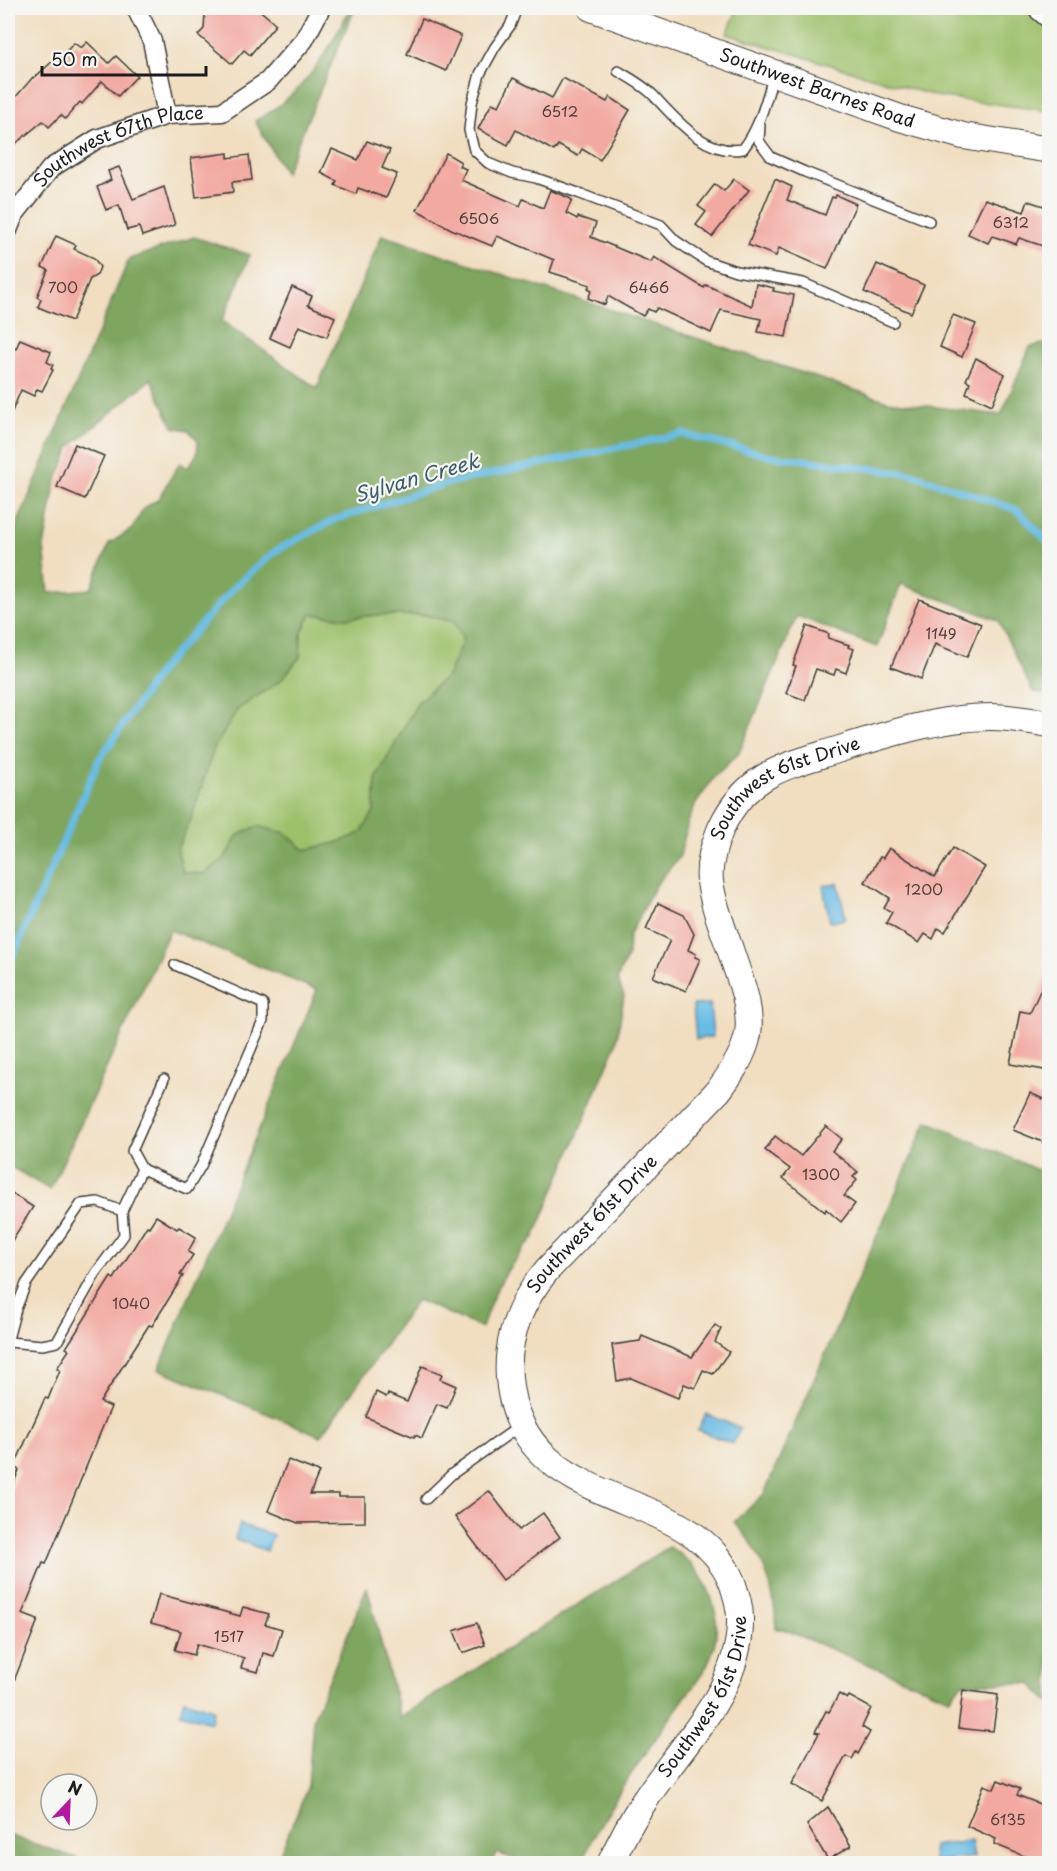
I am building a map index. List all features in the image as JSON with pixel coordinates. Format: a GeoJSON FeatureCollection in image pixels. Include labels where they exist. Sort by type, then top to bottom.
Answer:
{"type":"FeatureCollection","features":[{"type":"Feature","properties":{"kind":"street"},"geometry":{"type":"LineString","coordinates":[[136,8],[152,41],[167,115]]}},
{"type":"Feature","properties":{"kind":"street","name":"Southwest 67th Place"},"geometry":{"type":"LineString","coordinates":[[8,230],[14,215],[51,168],[97,139],[167,115],[222,112],[268,81],[304,40],[321,8]]}},
{"type":"Feature","properties":{"kind":"street","name":"Southwest Barnes Road"},"geometry":{"type":"LineString","coordinates":[[591,8],[932,128],[991,141],[1050,150]]}},
{"type":"Feature","properties":{"kind":"street","name":"Southwest 61st Drive"},"geometry":{"type":"LineString","coordinates":[[610,1863],[645,1800],[723,1688],[731,1669],[740,1635],[738,1597],[723,1565],[703,1541],[684,1528],[602,1492],[567,1473],[546,1458],[534,1444],[519,1419],[510,1385],[509,1352],[518,1317],[530,1293],[547,1270],[719,1090],[745,1047],[748,1032],[747,1006],[710,879],[711,857],[717,838],[734,806],[750,787],[762,777],[782,767],[864,741],[941,723],[991,717],[1017,718],[1050,724]]}},
{"type":"Feature","properties":{"kind":"lane"},"geometry":{"type":"LineString","coordinates":[[517,8],[510,26],[480,74],[472,103],[469,130],[471,140],[474,150],[488,163],[512,173],[536,178],[579,193],[661,225],[676,242],[706,261],[736,271],[803,283],[893,321]]}},
{"type":"Feature","properties":{"kind":"lane"},"geometry":{"type":"LineString","coordinates":[[1032,8],[1050,26]]}},
{"type":"Feature","properties":{"kind":"lane"},"geometry":{"type":"LineString","coordinates":[[618,71],[636,81],[681,126],[708,143],[731,151],[743,149],[753,136],[774,74]]}},
{"type":"Feature","properties":{"kind":"lane"},"geometry":{"type":"LineString","coordinates":[[761,117],[759,141],[771,157],[929,221]]}},
{"type":"Feature","properties":{"kind":"lane"},"geometry":{"type":"LineString","coordinates":[[164,1079],[132,1151],[142,1169],[187,1189],[201,1166],[263,1021],[263,1004],[175,965]]}},
{"type":"Feature","properties":{"kind":"lane"},"geometry":{"type":"LineString","coordinates":[[122,1211],[98,1202],[81,1204],[26,1284],[16,1308],[8,1340],[42,1345],[57,1342],[96,1273],[124,1235],[122,1211],[142,1169]]}},
{"type":"Feature","properties":{"kind":"lane"},"geometry":{"type":"LineString","coordinates":[[426,1499],[452,1474],[522,1425]]}},
{"type":"Feature","properties":{"kind":"green space"},"geometry":{"type":"Polygon","coordinates":[[[350,8],[355,8],[285,173],[255,121],[287,99],[312,72],[332,42],[350,8]]]}},
{"type":"Feature","properties":{"kind":"green space"},"geometry":{"type":"Polygon","coordinates":[[[738,8],[1049,8],[1049,111],[935,96],[727,34],[738,8]]]}},
{"type":"Feature","properties":{"kind":"green space"},"geometry":{"type":"Polygon","coordinates":[[[382,235],[888,401],[1001,415],[1030,347],[1049,343],[1049,694],[1033,692],[998,620],[901,584],[877,647],[797,616],[739,753],[714,777],[695,805],[680,856],[656,885],[629,936],[628,955],[617,979],[624,996],[616,1045],[534,1237],[502,1279],[491,1301],[482,1328],[417,1300],[321,1436],[159,1369],[317,990],[170,930],[50,1190],[8,1165],[8,546],[129,259],[194,237],[250,255],[222,321],[317,388],[382,235]],[[151,379],[71,446],[55,484],[44,547],[49,593],[91,589],[109,544],[132,529],[144,508],[159,499],[180,463],[188,468],[197,454],[198,440],[188,430],[173,427],[151,379]],[[311,614],[301,634],[300,657],[281,680],[237,710],[214,748],[192,816],[177,849],[183,872],[203,874],[224,859],[238,835],[257,826],[285,833],[305,850],[336,843],[361,833],[374,812],[376,779],[418,702],[448,675],[463,640],[454,622],[425,615],[346,618],[311,614]]]}},
{"type":"Feature","properties":{"kind":"green space"},"geometry":{"type":"Polygon","coordinates":[[[311,614],[346,618],[425,615],[454,622],[463,640],[448,675],[418,702],[376,779],[374,812],[361,834],[305,850],[285,833],[238,835],[224,859],[203,874],[183,872],[177,849],[192,816],[214,748],[237,710],[281,680],[300,657],[301,634],[311,614]]]}},
{"type":"Feature","properties":{"kind":"green space"},"geometry":{"type":"Polygon","coordinates":[[[927,1121],[1049,1175],[1049,1702],[1030,1683],[963,1683],[949,1698],[783,1629],[776,1629],[773,1599],[766,1571],[753,1545],[734,1522],[764,1494],[927,1121]]]}},
{"type":"Feature","properties":{"kind":"green space"},"geometry":{"type":"Polygon","coordinates":[[[669,1547],[695,1569],[712,1598],[716,1631],[713,1648],[702,1674],[630,1776],[581,1863],[526,1863],[497,1853],[492,1864],[276,1863],[308,1786],[313,1719],[367,1587],[400,1717],[669,1547]]]}},
{"type":"Feature","properties":{"kind":"green space"},"geometry":{"type":"Polygon","coordinates":[[[8,1835],[91,1863],[8,1863],[8,1835]]]}},
{"type":"Feature","properties":{"kind":"water"},"geometry":{"type":"Polygon","coordinates":[[[838,883],[846,919],[830,922],[823,886],[838,883]]]}},
{"type":"Feature","properties":{"kind":"water"},"geometry":{"type":"Polygon","coordinates":[[[710,1004],[713,1037],[696,1039],[693,1005],[710,1004]]]}},
{"type":"Feature","properties":{"kind":"water"},"geometry":{"type":"Polygon","coordinates":[[[706,1414],[740,1428],[733,1444],[698,1430],[706,1414]]]}},
{"type":"Feature","properties":{"kind":"water"},"geometry":{"type":"Polygon","coordinates":[[[240,1524],[273,1535],[267,1551],[235,1539],[240,1524]]]}},
{"type":"Feature","properties":{"kind":"water"},"geometry":{"type":"Polygon","coordinates":[[[184,1700],[214,1709],[211,1722],[180,1713],[184,1700]]]}},
{"type":"Feature","properties":{"kind":"water"},"geometry":{"type":"Polygon","coordinates":[[[971,1841],[974,1857],[934,1862],[933,1846],[971,1841]]]}},
{"type":"Feature","properties":{"kind":"building"},"geometry":{"type":"Polygon","coordinates":[[[210,8],[257,8],[276,24],[250,55],[244,50],[232,64],[198,35],[204,29],[205,13],[210,8]]]}},
{"type":"Feature","properties":{"kind":"building"},"geometry":{"type":"Polygon","coordinates":[[[422,19],[461,36],[446,71],[407,54],[422,19]]]}},
{"type":"Feature","properties":{"kind":"building"},"geometry":{"type":"Polygon","coordinates":[[[87,42],[109,63],[116,56],[137,76],[118,96],[102,81],[65,119],[61,115],[49,127],[43,121],[8,150],[8,106],[33,77],[54,60],[58,60],[74,43],[81,48],[87,42]]]}},
{"type":"Feature","properties":{"kind":"building"},"geometry":{"type":"Polygon","coordinates":[[[513,78],[552,98],[563,78],[607,102],[610,97],[630,110],[600,160],[582,149],[578,156],[558,145],[554,151],[516,130],[508,145],[478,129],[492,103],[499,106],[513,78]]]}},
{"type":"Feature","properties":{"kind":"building"},"geometry":{"type":"Polygon","coordinates":[[[367,141],[390,150],[382,168],[397,174],[386,198],[358,188],[356,194],[335,185],[337,181],[321,173],[332,149],[358,160],[367,141]]]}},
{"type":"Feature","properties":{"kind":"building"},"geometry":{"type":"Polygon","coordinates":[[[228,153],[228,158],[249,155],[252,180],[232,182],[233,192],[196,197],[191,158],[228,153]]]}},
{"type":"Feature","properties":{"kind":"building"},"geometry":{"type":"Polygon","coordinates":[[[446,153],[461,162],[459,166],[466,169],[461,180],[520,206],[523,199],[543,208],[550,190],[569,198],[572,200],[566,213],[577,219],[578,217],[596,223],[591,237],[651,262],[654,257],[704,288],[706,285],[752,306],[756,284],[774,288],[773,291],[794,295],[786,337],[758,332],[761,319],[721,310],[711,333],[657,308],[654,312],[648,309],[643,316],[608,296],[605,305],[588,298],[592,290],[588,288],[590,285],[550,272],[554,260],[497,236],[492,246],[451,229],[417,210],[446,153]]]}},
{"type":"Feature","properties":{"kind":"building"},"geometry":{"type":"Polygon","coordinates":[[[119,167],[133,199],[164,187],[175,225],[142,236],[139,227],[127,230],[119,205],[106,210],[97,187],[111,180],[108,171],[119,167]]]}},
{"type":"Feature","properties":{"kind":"building"},"geometry":{"type":"Polygon","coordinates":[[[734,179],[749,190],[712,237],[696,225],[706,212],[698,206],[715,184],[724,191],[734,179]]]}},
{"type":"Feature","properties":{"kind":"building"},"geometry":{"type":"Polygon","coordinates":[[[775,179],[792,187],[787,200],[825,215],[832,197],[835,198],[836,195],[856,204],[827,269],[779,248],[776,256],[748,245],[775,179]]]}},
{"type":"Feature","properties":{"kind":"building"},"geometry":{"type":"Polygon","coordinates":[[[985,199],[1024,212],[1028,201],[1050,208],[1050,237],[1046,247],[1019,238],[1016,244],[992,236],[988,243],[968,234],[985,199]]]}},
{"type":"Feature","properties":{"kind":"building"},"geometry":{"type":"Polygon","coordinates":[[[56,236],[76,245],[74,249],[94,258],[100,267],[97,275],[90,279],[72,321],[38,307],[41,299],[37,297],[48,270],[42,267],[56,236]]]}},
{"type":"Feature","properties":{"kind":"building"},"geometry":{"type":"Polygon","coordinates":[[[877,264],[924,285],[911,313],[864,292],[877,264]]]}},
{"type":"Feature","properties":{"kind":"building"},"geometry":{"type":"Polygon","coordinates":[[[292,287],[312,296],[308,305],[335,317],[327,337],[299,326],[290,347],[270,338],[292,287]]]}},
{"type":"Feature","properties":{"kind":"building"},"geometry":{"type":"Polygon","coordinates":[[[953,315],[976,324],[962,357],[940,347],[953,315]]]}},
{"type":"Feature","properties":{"kind":"building"},"geometry":{"type":"Polygon","coordinates":[[[20,339],[51,352],[47,362],[53,365],[51,369],[53,370],[42,391],[37,389],[34,396],[21,390],[8,421],[8,345],[16,349],[20,339]]]}},
{"type":"Feature","properties":{"kind":"building"},"geometry":{"type":"Polygon","coordinates":[[[976,358],[1005,374],[992,405],[966,393],[970,382],[966,380],[976,358]]]}},
{"type":"Feature","properties":{"kind":"building"},"geometry":{"type":"Polygon","coordinates":[[[75,444],[104,456],[85,499],[57,487],[75,444]]]}},
{"type":"Feature","properties":{"kind":"building"},"geometry":{"type":"Polygon","coordinates":[[[919,599],[981,624],[967,657],[935,644],[921,679],[891,667],[919,599]]]}},
{"type":"Feature","properties":{"kind":"building"},"geometry":{"type":"Polygon","coordinates":[[[807,626],[829,634],[828,638],[854,649],[846,673],[836,669],[834,675],[816,669],[805,700],[786,693],[807,626]]]}},
{"type":"Feature","properties":{"kind":"building"},"geometry":{"type":"Polygon","coordinates":[[[889,848],[935,877],[953,848],[985,867],[945,932],[938,928],[933,939],[925,934],[919,943],[886,923],[892,912],[884,908],[890,898],[865,882],[880,857],[883,858],[889,848]]]}},
{"type":"Feature","properties":{"kind":"building"},"geometry":{"type":"Polygon","coordinates":[[[658,903],[684,915],[694,934],[688,950],[700,959],[686,991],[653,977],[670,940],[646,929],[658,903]]]}},
{"type":"Feature","properties":{"kind":"building"},"geometry":{"type":"Polygon","coordinates":[[[1050,969],[1050,1071],[1010,1064],[1020,1011],[1030,1013],[1050,969]]]}},
{"type":"Feature","properties":{"kind":"building"},"geometry":{"type":"Polygon","coordinates":[[[1030,1093],[1050,1102],[1050,1145],[1013,1130],[1030,1093]]]}},
{"type":"Feature","properties":{"kind":"building"},"geometry":{"type":"Polygon","coordinates":[[[826,1126],[842,1139],[832,1151],[858,1172],[853,1177],[857,1180],[844,1196],[855,1204],[841,1222],[783,1178],[790,1169],[765,1150],[775,1136],[801,1156],[826,1126]]]}},
{"type":"Feature","properties":{"kind":"building"},"geometry":{"type":"Polygon","coordinates":[[[8,1191],[33,1207],[8,1247],[8,1191]]]}},
{"type":"Feature","properties":{"kind":"building"},"geometry":{"type":"Polygon","coordinates":[[[156,1216],[196,1237],[188,1252],[193,1255],[180,1275],[183,1276],[152,1326],[149,1325],[100,1402],[111,1407],[46,1564],[43,1563],[22,1614],[38,1620],[8,1696],[8,1497],[19,1470],[14,1467],[45,1398],[48,1399],[60,1370],[57,1368],[69,1350],[66,1348],[111,1277],[114,1279],[147,1226],[149,1227],[156,1216]]]}},
{"type":"Feature","properties":{"kind":"building"},"geometry":{"type":"Polygon","coordinates":[[[715,1325],[721,1329],[715,1342],[729,1352],[713,1374],[703,1370],[695,1388],[684,1384],[678,1398],[631,1378],[617,1381],[612,1345],[640,1341],[642,1336],[692,1357],[715,1325]]]}},
{"type":"Feature","properties":{"kind":"building"},"geometry":{"type":"Polygon","coordinates":[[[422,1366],[442,1374],[440,1379],[456,1386],[447,1408],[437,1404],[422,1438],[415,1435],[414,1437],[366,1417],[376,1392],[407,1402],[422,1366]]]}},
{"type":"Feature","properties":{"kind":"building"},"geometry":{"type":"Polygon","coordinates":[[[288,1460],[319,1472],[310,1494],[365,1497],[365,1522],[298,1523],[268,1511],[288,1460]]]}},
{"type":"Feature","properties":{"kind":"building"},"geometry":{"type":"Polygon","coordinates":[[[489,1491],[519,1530],[543,1513],[560,1537],[503,1580],[455,1517],[489,1491]]]}},
{"type":"Feature","properties":{"kind":"building"},"geometry":{"type":"Polygon","coordinates":[[[159,1594],[240,1616],[243,1607],[269,1614],[265,1624],[282,1629],[274,1656],[263,1653],[258,1672],[241,1668],[244,1658],[197,1644],[194,1655],[175,1650],[181,1631],[151,1623],[159,1594]]]}},
{"type":"Feature","properties":{"kind":"building"},"geometry":{"type":"Polygon","coordinates":[[[477,1623],[485,1645],[463,1653],[454,1631],[477,1623]]]}},
{"type":"Feature","properties":{"kind":"building"},"geometry":{"type":"Polygon","coordinates":[[[963,1690],[998,1695],[993,1731],[958,1728],[963,1690]]]}},
{"type":"Feature","properties":{"kind":"building"},"geometry":{"type":"Polygon","coordinates":[[[839,1694],[847,1699],[849,1696],[871,1708],[862,1727],[870,1732],[858,1754],[856,1752],[852,1759],[846,1756],[822,1801],[792,1784],[819,1733],[815,1732],[826,1711],[829,1712],[839,1694]]]}},
{"type":"Feature","properties":{"kind":"building"},"geometry":{"type":"Polygon","coordinates":[[[998,1780],[1020,1789],[1017,1795],[1050,1808],[1050,1863],[1041,1863],[994,1844],[996,1839],[967,1826],[984,1785],[994,1789],[998,1780]]]}},
{"type":"Feature","properties":{"kind":"building"},"geometry":{"type":"Polygon","coordinates":[[[828,1807],[851,1846],[828,1860],[807,1825],[828,1807]]]}},
{"type":"Feature","properties":{"kind":"waterway","name":"Sylvan Creek"},"geometry":{"type":"LineString","coordinates":[[8,967],[99,760],[161,669],[235,586],[277,550],[334,520],[448,483],[682,434],[766,455],[912,474],[1017,510],[1050,544]]}}]}
